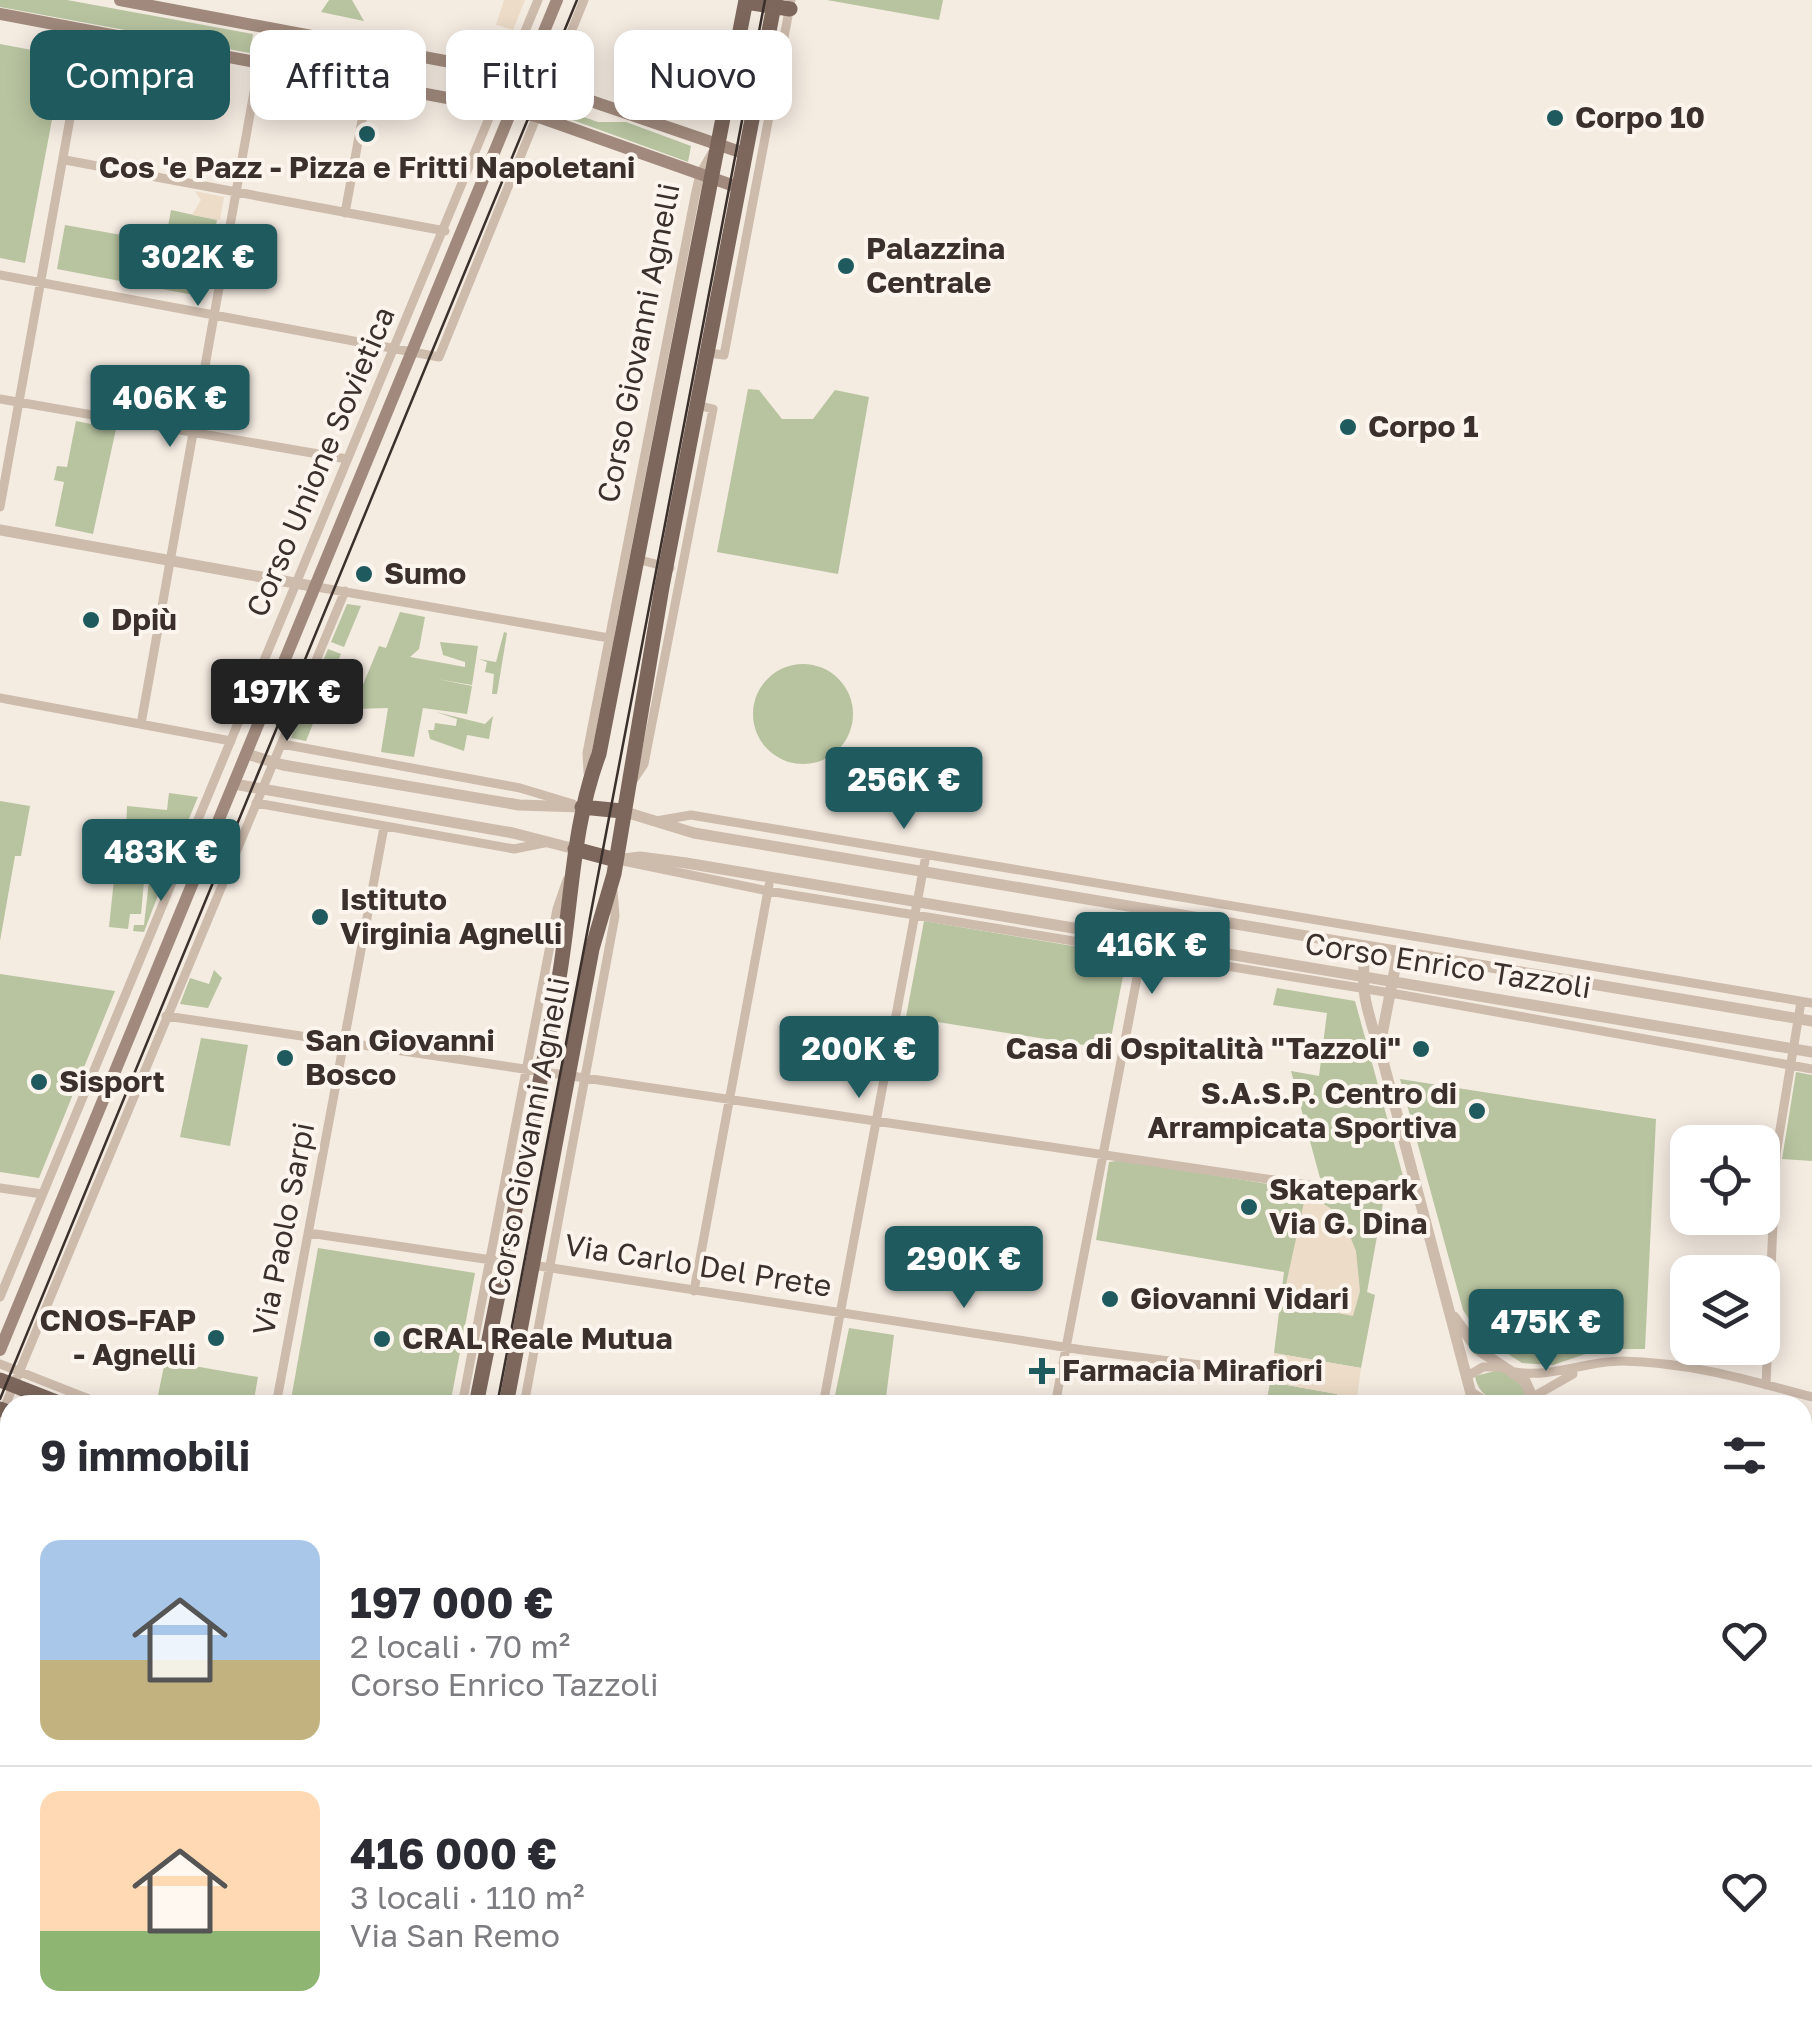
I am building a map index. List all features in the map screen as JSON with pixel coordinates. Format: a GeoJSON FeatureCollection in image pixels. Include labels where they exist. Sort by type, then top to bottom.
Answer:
{"type":"FeatureCollection","features":[{"type":"Feature","properties":{"kind":"main road"},"geometry":{"type":"LineString","coordinates":[[120,0],[279,30]]}},
{"type":"Feature","properties":{"kind":"main road","name":"Corso Unione Sovietica"},"geometry":{"type":"LineString","coordinates":[[545,30],[557,0]]}},
{"type":"Feature","properties":{"kind":"main road"},"geometry":{"type":"LineString","coordinates":[[746,1],[782,4]]}},
{"type":"Feature","properties":{"kind":"main road","name":"Corso Giovanni Agnelli"},"geometry":{"type":"LineString","coordinates":[[477,1395],[497,1261],[571,908],[572,868],[582,808],[599,754],[631,557],[706,176],[717,144],[746,1]]}},
{"type":"Feature","properties":{"kind":"main road","name":"Corso Giovanni Agnelli"},"geometry":{"type":"LineString","coordinates":[[508,1395],[532,1266],[577,1077],[598,923],[612,880],[625,792],[674,568],[782,4]]}},
{"type":"Feature","properties":{"kind":"main road"},"geometry":{"type":"LineString","coordinates":[[0,14],[86,30]]}},
{"type":"Feature","properties":{"kind":"main road"},"geometry":{"type":"LineString","coordinates":[[594,100],[752,156]]}},
{"type":"Feature","properties":{"kind":"main road","name":"Corso Unione Sovietica"},"geometry":{"type":"LineString","coordinates":[[0,1350],[507,120]]}},
{"type":"Feature","properties":{"kind":"main road"},"geometry":{"type":"LineString","coordinates":[[547,120],[746,190]]}},
{"type":"Feature","properties":{"kind":"main road"},"geometry":{"type":"LineString","coordinates":[[582,808],[622,811]]}},
{"type":"Feature","properties":{"kind":"main road"},"geometry":{"type":"LineString","coordinates":[[575,849],[616,860]]}},
{"type":"Feature","properties":{"kind":"main road"},"geometry":{"type":"LineString","coordinates":[[12,1377],[45,1395]]}},
{"type":"Feature","properties":{"kind":"street","name":"Corso Unione Sovietica"},"geometry":{"type":"LineString","coordinates":[[526,30],[538,0]]}},
{"type":"Feature","properties":{"kind":"street","name":"Corso Unione Sovietica"},"geometry":{"type":"LineString","coordinates":[[572,30],[584,0]]}},
{"type":"Feature","properties":{"kind":"street"},"geometry":{"type":"LineString","coordinates":[[141,724],[250,118]]}},
{"type":"Feature","properties":{"kind":"street"},"geometry":{"type":"LineString","coordinates":[[0,507],[71,120]]}},
{"type":"Feature","properties":{"kind":"street"},"geometry":{"type":"LineString","coordinates":[[345,213],[362,120]]}},
{"type":"Feature","properties":{"kind":"street","name":"Corso Unione Sovietica"},"geometry":{"type":"LineString","coordinates":[[0,1297],[489,120]]}},
{"type":"Feature","properties":{"kind":"street","name":"Corso Unione Sovietica"},"geometry":{"type":"LineString","coordinates":[[412,352],[439,357],[538,120]]}},
{"type":"Feature","properties":{"kind":"street"},"geometry":{"type":"LineString","coordinates":[[64,160],[445,231]]}},
{"type":"Feature","properties":{"kind":"street"},"geometry":{"type":"LineString","coordinates":[[0,275],[412,352]]}},
{"type":"Feature","properties":{"kind":"street"},"geometry":{"type":"LineString","coordinates":[[0,400],[347,459]]}},
{"type":"Feature","properties":{"kind":"street"},"geometry":{"type":"LineString","coordinates":[[0,530],[316,587]]}},
{"type":"Feature","properties":{"kind":"street"},"geometry":{"type":"LineString","coordinates":[[631,557],[674,568]]}},
{"type":"Feature","properties":{"kind":"street","name":"Corso Giovanni Agnelli"},"geometry":{"type":"LineString","coordinates":[[589,781],[587,753],[609,638],[631,557]]}},
{"type":"Feature","properties":{"kind":"street","name":"Corso Unione Sovietica"},"geometry":{"type":"LineString","coordinates":[[316,587],[609,638]]}},
{"type":"Feature","properties":{"kind":"street"},"geometry":{"type":"LineString","coordinates":[[12,1377],[345,591]]}},
{"type":"Feature","properties":{"kind":"street"},"geometry":{"type":"LineString","coordinates":[[0,698],[231,741]]}},
{"type":"Feature","properties":{"kind":"street"},"geometry":{"type":"LineString","coordinates":[[282,744],[520,788],[582,808]]}},
{"type":"Feature","properties":{"kind":"street"},"geometry":{"type":"LineString","coordinates":[[248,754],[274,762],[519,805],[582,808]]}},
{"type":"Feature","properties":{"kind":"street"},"geometry":{"type":"LineString","coordinates":[[216,776],[234,784],[575,849]]}},
{"type":"Feature","properties":{"kind":"street"},"geometry":{"type":"LineString","coordinates":[[256,804],[514,848],[548,842]]}},
{"type":"Feature","properties":{"kind":"street","name":"Corso Enrico Tazzoli"},"geometry":{"type":"LineString","coordinates":[[622,811],[694,833],[1812,1021]]}},
{"type":"Feature","properties":{"kind":"street","name":"Corso Enrico Tazzoli"},"geometry":{"type":"LineString","coordinates":[[656,821],[691,815],[1806,1002]]}},
{"type":"Feature","properties":{"kind":"street","name":"Via Paolo Sarpi"},"geometry":{"type":"LineString","coordinates":[[278,1395],[384,827]]}},
{"type":"Feature","properties":{"kind":"street"},"geometry":{"type":"LineString","coordinates":[[824,1395],[926,855]]}},
{"type":"Feature","properties":{"kind":"street","name":"Corso Enrico Tazzoli"},"geometry":{"type":"LineString","coordinates":[[616,860],[640,857],[769,884],[1362,983],[1812,1052]]}},
{"type":"Feature","properties":{"kind":"street"},"geometry":{"type":"LineString","coordinates":[[694,1290],[769,884]]}},
{"type":"Feature","properties":{"kind":"street"},"geometry":{"type":"LineString","coordinates":[[1058,1395],[1150,910]]}},
{"type":"Feature","properties":{"kind":"street"},"geometry":{"type":"LineString","coordinates":[[1369,931],[1362,983],[1471,1395]]}},
{"type":"Feature","properties":{"kind":"street"},"geometry":{"type":"LineString","coordinates":[[1380,1049],[1398,953]]}},
{"type":"Feature","properties":{"kind":"street","name":"Corso Enrico Tazzoli"},"geometry":{"type":"LineString","coordinates":[[1392,987],[1812,1069]]}},
{"type":"Feature","properties":{"kind":"street"},"geometry":{"type":"LineString","coordinates":[[1766,1385],[1776,1154],[1798,1019],[1806,1002]]}},
{"type":"Feature","properties":{"kind":"street"},"geometry":{"type":"LineString","coordinates":[[166,1016],[1382,1196],[1418,1194]]}},
{"type":"Feature","properties":{"kind":"street"},"geometry":{"type":"LineString","coordinates":[[101,1052],[127,1040]]}},
{"type":"Feature","properties":{"kind":"street","name":"Corso Giovanni Agnelli"},"geometry":{"type":"LineString","coordinates":[[526,1395],[550,1268],[577,1077]]}},
{"type":"Feature","properties":{"kind":"street"},"geometry":{"type":"LineString","coordinates":[[0,1188],[42,1194]]}},
{"type":"Feature","properties":{"kind":"street"},"geometry":{"type":"LineString","coordinates":[[309,1233],[497,1261]]}},
{"type":"Feature","properties":{"kind":"street","name":"Corso Giovanni Agnelli"},"geometry":{"type":"LineString","coordinates":[[464,1395],[497,1261]]}},
{"type":"Feature","properties":{"kind":"street","name":"Via Carlo Del Prete"},"geometry":{"type":"LineString","coordinates":[[532,1266],[1271,1374]]}},
{"type":"Feature","properties":{"kind":"street"},"geometry":{"type":"LineString","coordinates":[[1449,1310],[1477,1349],[1507,1369],[1530,1395]]}},
{"type":"Feature","properties":{"kind":"street"},"geometry":{"type":"LineString","coordinates":[[1466,1377],[1484,1367],[1552,1375],[1606,1362],[1648,1362],[1804,1395]]}},
{"type":"Feature","properties":{"kind":"street"},"geometry":{"type":"LineString","coordinates":[[0,1364],[12,1377],[71,1395]]}},
{"type":"Feature","properties":{"kind":"street"},"geometry":{"type":"LineString","coordinates":[[1544,1395],[1581,1369]]}},
{"type":"Feature","properties":{"kind":"street"},"geometry":{"type":"LineString","coordinates":[[1470,1391],[1476,1395]]}},
{"type":"Feature","properties":{"kind":"green space"},"geometry":{"type":"Polygon","coordinates":[[[0,0],[67,0],[250,33],[250,53],[230,49],[230,30],[125,30],[0,7],[0,0]]]}},
{"type":"Feature","properties":{"kind":"green space"},"geometry":{"type":"Polygon","coordinates":[[[329,0],[352,0],[364,21],[321,12],[329,0]]]}},
{"type":"Feature","properties":{"kind":"green space"},"geometry":{"type":"Polygon","coordinates":[[[827,0],[943,0],[939,20],[827,0]]]}},
{"type":"Feature","properties":{"kind":"green space"},"geometry":{"type":"Polygon","coordinates":[[[0,44],[30,50],[30,120],[52,120],[25,263],[0,258],[0,44]]]}},
{"type":"Feature","properties":{"kind":"green space"},"geometry":{"type":"Polygon","coordinates":[[[572,120],[626,122],[691,146],[688,162],[572,120]]]}},
{"type":"Feature","properties":{"kind":"green space"},"geometry":{"type":"Polygon","coordinates":[[[171,210],[217,220],[212,245],[166,237],[171,210]]]}},
{"type":"Feature","properties":{"kind":"green space"},"geometry":{"type":"Polygon","coordinates":[[[65,225],[212,251],[204,297],[57,269],[65,225]]]}},
{"type":"Feature","properties":{"kind":"green space"},"geometry":{"type":"Polygon","coordinates":[[[748,389],[759,390],[782,419],[813,419],[835,390],[869,397],[838,574],[717,552],[748,389]]]}},
{"type":"Feature","properties":{"kind":"green space"},"geometry":{"type":"Polygon","coordinates":[[[76,421],[116,429],[93,534],[55,526],[64,482],[54,480],[57,466],[67,467],[76,421]]]}},
{"type":"Feature","properties":{"kind":"green space"},"geometry":{"type":"Polygon","coordinates":[[[347,604],[361,606],[344,647],[331,642],[347,604]]]}},
{"type":"Feature","properties":{"kind":"green space"},"geometry":{"type":"Polygon","coordinates":[[[400,612],[425,617],[419,649],[410,657],[465,667],[465,662],[443,655],[440,642],[478,646],[472,685],[437,679],[472,686],[467,714],[423,708],[414,757],[381,752],[388,708],[353,709],[379,646],[386,648],[400,612]]]}},
{"type":"Feature","properties":{"kind":"green space"},"geometry":{"type":"Polygon","coordinates":[[[504,632],[507,633],[497,694],[492,694],[494,674],[485,672],[487,662],[479,659],[496,662],[504,632]]]}},
{"type":"Feature","properties":{"kind":"green space"},"geometry":{"type":"Polygon","coordinates":[[[328,649],[341,654],[306,741],[291,738],[328,649]]]}},
{"type":"Feature","properties":{"kind":"green space"},"geometry":{"type":"Polygon","coordinates":[[[803,664],[831,672],[845,686],[853,714],[845,742],[831,756],[803,764],[775,756],[761,742],[753,714],[761,686],[775,672],[803,664]]]}},
{"type":"Feature","properties":{"kind":"green space"},"geometry":{"type":"Polygon","coordinates":[[[436,712],[485,724],[493,716],[489,739],[467,735],[464,751],[430,739],[428,730],[434,730],[435,723],[456,726],[457,719],[436,712]]]}},
{"type":"Feature","properties":{"kind":"green space"},"geometry":{"type":"Polygon","coordinates":[[[169,793],[198,797],[165,876],[150,875],[153,835],[126,832],[127,806],[167,810],[169,793]]]}},
{"type":"Feature","properties":{"kind":"green space"},"geometry":{"type":"Polygon","coordinates":[[[0,801],[30,806],[21,856],[15,856],[0,941],[0,801]]]}},
{"type":"Feature","properties":{"kind":"green space"},"geometry":{"type":"Polygon","coordinates":[[[117,835],[150,838],[147,875],[115,873],[117,835]]]}},
{"type":"Feature","properties":{"kind":"green space"},"geometry":{"type":"Polygon","coordinates":[[[114,879],[144,882],[141,914],[130,914],[128,929],[109,927],[114,879]]]}},
{"type":"Feature","properties":{"kind":"green space"},"geometry":{"type":"Polygon","coordinates":[[[149,881],[163,882],[144,932],[133,931],[134,925],[144,925],[149,881]]]}},
{"type":"Feature","properties":{"kind":"green space"},"geometry":{"type":"Polygon","coordinates":[[[924,921],[1127,955],[1109,1049],[906,1017],[924,921]]]}},
{"type":"Feature","properties":{"kind":"green space"},"geometry":{"type":"Polygon","coordinates":[[[214,970],[222,978],[208,1008],[180,1004],[190,978],[209,984],[214,970]]]}},
{"type":"Feature","properties":{"kind":"green space","name":"Sisport"},"geometry":{"type":"Polygon","coordinates":[[[0,974],[115,991],[39,1178],[0,1172],[0,974]]]}},
{"type":"Feature","properties":{"kind":"green space"},"geometry":{"type":"Polygon","coordinates":[[[1277,988],[1355,1001],[1403,1176],[1383,1188],[1320,1178],[1291,1071],[1319,1076],[1327,1013],[1273,1005],[1277,988]]]}},
{"type":"Feature","properties":{"kind":"green space"},"geometry":{"type":"Polygon","coordinates":[[[201,1038],[248,1045],[230,1146],[180,1137],[201,1038]]]}},
{"type":"Feature","properties":{"kind":"green space"},"geometry":{"type":"Polygon","coordinates":[[[1796,1072],[1812,1075],[1812,1161],[1782,1159],[1796,1072]]]}},
{"type":"Feature","properties":{"kind":"green space"},"geometry":{"type":"Polygon","coordinates":[[[1400,1079],[1656,1119],[1645,1349],[1600,1349],[1553,1365],[1522,1363],[1480,1336],[1463,1310],[1400,1079]]]}},
{"type":"Feature","properties":{"kind":"green space"},"geometry":{"type":"Polygon","coordinates":[[[1123,1160],[1383,1203],[1367,1292],[1375,1295],[1361,1368],[1274,1353],[1284,1272],[1096,1240],[1109,1162],[1123,1160]]]}},
{"type":"Feature","properties":{"kind":"green space","name":"CRAL Reale Mutua"},"geometry":{"type":"Polygon","coordinates":[[[318,1248],[475,1273],[452,1395],[292,1395],[318,1248]]]}},
{"type":"Feature","properties":{"kind":"green space"},"geometry":{"type":"Polygon","coordinates":[[[849,1328],[894,1335],[886,1395],[835,1395],[849,1328]]]}},
{"type":"Feature","properties":{"kind":"green space"},"geometry":{"type":"Polygon","coordinates":[[[165,1361],[258,1377],[255,1395],[158,1395],[165,1361]]]}},
{"type":"Feature","properties":{"kind":"green space"},"geometry":{"type":"Polygon","coordinates":[[[1499,1370],[1518,1381],[1528,1395],[1486,1395],[1475,1376],[1499,1370]]]}},
{"type":"Feature","properties":{"kind":"green space"},"geometry":{"type":"Polygon","coordinates":[[[1270,1382],[1337,1395],[1268,1395],[1270,1382]]]}},
{"type":"Feature","properties":{"kind":"shaded area"},"geometry":{"type":"Polygon","coordinates":[[[504,0],[525,0],[513,30],[496,25],[504,0]]]}},
{"type":"Feature","properties":{"kind":"shaded area"},"geometry":{"type":"Polygon","coordinates":[[[195,191],[224,197],[220,220],[192,215],[201,200],[195,191]]]}},
{"type":"Feature","properties":{"kind":"shaded area"},"geometry":{"type":"Polygon","coordinates":[[[1306,1193],[1330,1208],[1347,1229],[1356,1251],[1360,1291],[1353,1316],[1282,1303],[1306,1193]]]}},
{"type":"Feature","properties":{"kind":"shaded area"},"geometry":{"type":"Polygon","coordinates":[[[1274,1353],[1361,1368],[1357,1395],[1270,1382],[1274,1353]]]}},
{"type":"Feature","properties":{"kind":"tram line"},"geometry":{"type":"LineString","coordinates":[[2,1395],[577,0]]}},
{"type":"Feature","properties":{"kind":"tram line"},"geometry":{"type":"LineString","coordinates":[[499,1395],[765,0]]}},
{"type":"Feature","properties":{"kind":"place","name":"Corpo 10"},"geometry":{"type":"Point","coordinates":[1555,118]}},
{"type":"Feature","properties":{"kind":"place","name":"Cos 'e Pazz - Pizza e Fritti Napoletani"},"geometry":{"type":"Point","coordinates":[367,134]}},
{"type":"Feature","properties":{"kind":"place","name":"Palazzina Centrale"},"geometry":{"type":"Point","coordinates":[846,266]}},
{"type":"Feature","properties":{"kind":"place","name":"Corpo 1"},"geometry":{"type":"Point","coordinates":[1348,427]}},
{"type":"Feature","properties":{"kind":"place","name":"Sumo"},"geometry":{"type":"Point","coordinates":[364,574]}},
{"type":"Feature","properties":{"kind":"place","name":"Dpiù"},"geometry":{"type":"Point","coordinates":[91,620]}},
{"type":"Feature","properties":{"kind":"place","name":"Istituto Virginia Agnelli"},"geometry":{"type":"Point","coordinates":[320,917]}},
{"type":"Feature","properties":{"kind":"place","name":"Casa di Ospitalità \"Tazzoli\""},"geometry":{"type":"Point","coordinates":[1421,1049]}},
{"type":"Feature","properties":{"kind":"place","name":"San Giovanni Bosco"},"geometry":{"type":"Point","coordinates":[285,1058]}},
{"type":"Feature","properties":{"kind":"place","name":"Sisport"},"geometry":{"type":"Point","coordinates":[39,1082]}},
{"type":"Feature","properties":{"kind":"place","name":"S.A.S.P. Centro di Arrampicata Sportiva"},"geometry":{"type":"Point","coordinates":[1477,1111]}},
{"type":"Feature","properties":{"kind":"place","name":"Skatepark Via G. Dina"},"geometry":{"type":"Point","coordinates":[1249,1207]}},
{"type":"Feature","properties":{"kind":"place","name":"Giovanni Vidari"},"geometry":{"type":"Point","coordinates":[1110,1299]}},
{"type":"Feature","properties":{"kind":"place","name":"CNOS-FAP - Agnelli"},"geometry":{"type":"Point","coordinates":[216,1338]}},
{"type":"Feature","properties":{"kind":"place","name":"CRAL Reale Mutua"},"geometry":{"type":"Point","coordinates":[382,1339]}},
{"type":"Feature","properties":{"kind":"place","name":"Farmacia Mirafiori"},"geometry":{"type":"Point","coordinates":[1042,1371]}}]}
